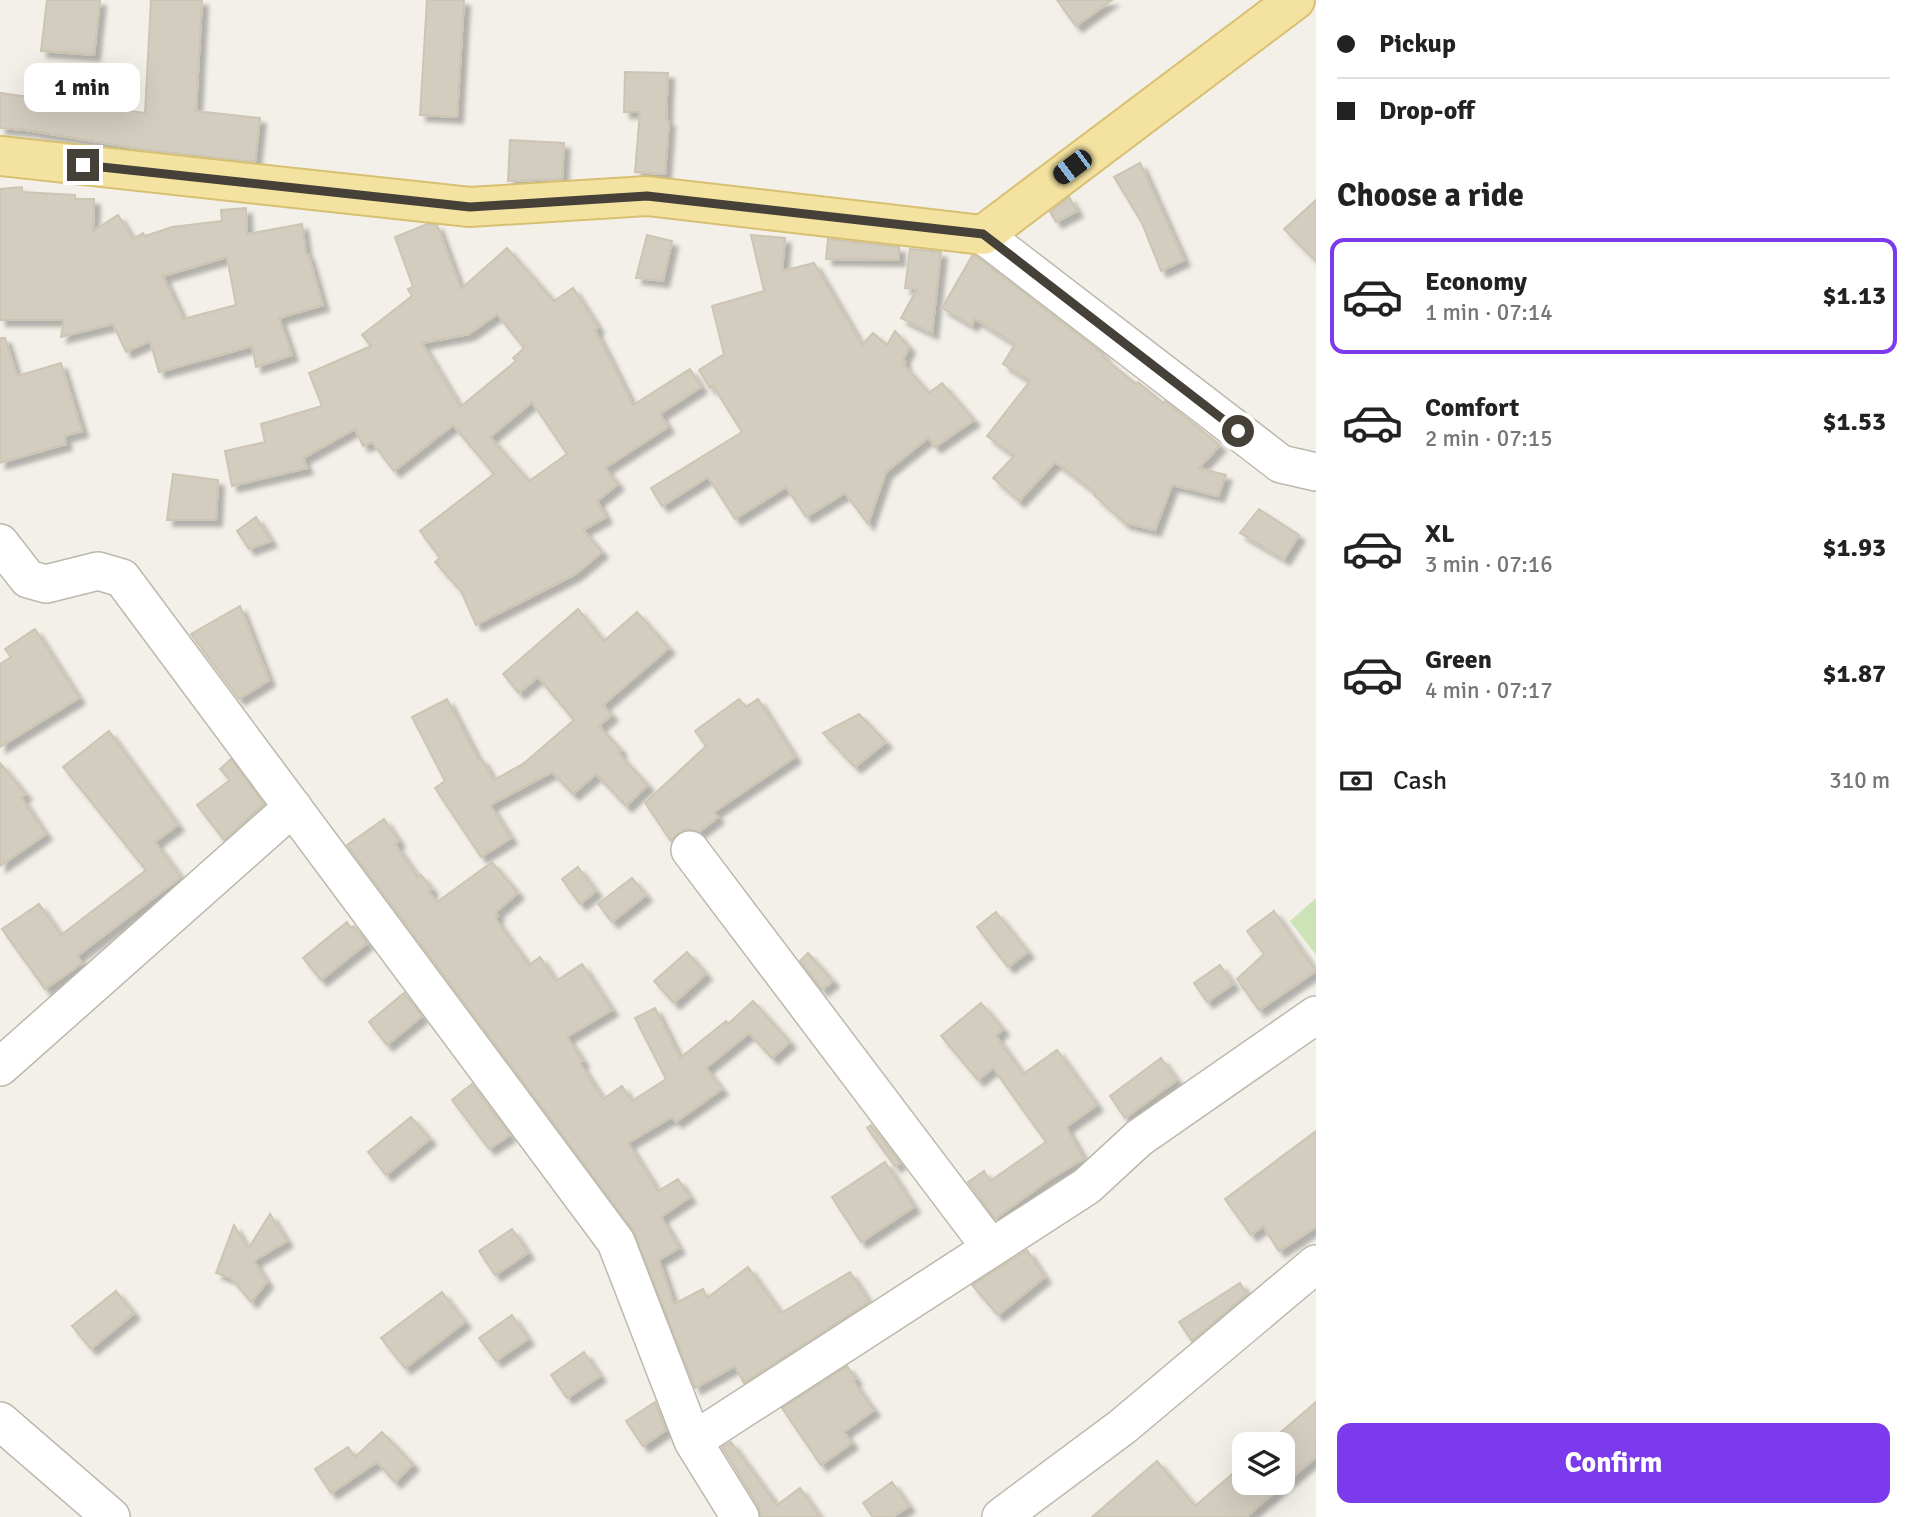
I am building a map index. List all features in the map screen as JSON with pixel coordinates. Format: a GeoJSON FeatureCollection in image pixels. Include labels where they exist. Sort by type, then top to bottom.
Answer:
{"type":"FeatureCollection","features":[{"type":"Feature","properties":{"kind":"main road"},"geometry":{"type":"LineString","coordinates":[[0,156],[470,207],[647,196],[983,234],[1295,0]]}},
{"type":"Feature","properties":{"kind":"street"},"geometry":{"type":"LineString","coordinates":[[983,234],[1281,464],[1316,472]]}},
{"type":"Feature","properties":{"kind":"street"},"geometry":{"type":"LineString","coordinates":[[0,543],[28,579],[46,584],[98,571],[122,578],[616,1242],[693,1441],[740,1517]]}},
{"type":"Feature","properties":{"kind":"street"},"geometry":{"type":"LineString","coordinates":[[0,1067],[293,807]]}},
{"type":"Feature","properties":{"kind":"street"},"geometry":{"type":"LineString","coordinates":[[690,850],[991,1248]]}},
{"type":"Feature","properties":{"kind":"street"},"geometry":{"type":"LineString","coordinates":[[693,1441],[1087,1186],[1139,1138],[1316,1015]]}},
{"type":"Feature","properties":{"kind":"street"},"geometry":{"type":"LineString","coordinates":[[1001,1517],[1122,1427],[1316,1265]]}},
{"type":"Feature","properties":{"kind":"street"},"geometry":{"type":"LineString","coordinates":[[0,1421],[111,1517]]}},
{"type":"Feature","properties":{"kind":"green space"},"geometry":{"type":"Polygon","coordinates":[[[1316,898],[1316,955],[1290,921],[1316,898]]]}},
{"type":"Feature","properties":{"kind":"building"},"geometry":{"type":"Polygon","coordinates":[[[47,0],[100,0],[94,55],[41,51],[47,0]]]}},
{"type":"Feature","properties":{"kind":"building"},"geometry":{"type":"Polygon","coordinates":[[[151,0],[202,0],[196,111],[260,118],[255,162],[148,150],[0,128],[0,93],[145,113],[151,0]]]}},
{"type":"Feature","properties":{"kind":"building"},"geometry":{"type":"Polygon","coordinates":[[[427,0],[464,0],[457,117],[420,115],[427,0]]]}},
{"type":"Feature","properties":{"kind":"building"},"geometry":{"type":"Polygon","coordinates":[[[1057,0],[1112,0],[1076,26],[1057,0]]]}},
{"type":"Feature","properties":{"kind":"building"},"geometry":{"type":"Polygon","coordinates":[[[625,72],[668,73],[666,120],[669,121],[665,174],[635,172],[640,112],[624,112],[625,72]]]}},
{"type":"Feature","properties":{"kind":"building"},"geometry":{"type":"Polygon","coordinates":[[[510,140],[564,143],[562,179],[508,181],[510,140]]]}},
{"type":"Feature","properties":{"kind":"building"},"geometry":{"type":"Polygon","coordinates":[[[1140,163],[1184,260],[1161,271],[1142,223],[1114,177],[1140,163]]]}},
{"type":"Feature","properties":{"kind":"building"},"geometry":{"type":"Polygon","coordinates":[[[22,187],[22,192],[75,195],[75,199],[94,199],[93,231],[118,215],[133,239],[143,233],[145,236],[172,227],[222,221],[221,210],[246,208],[247,234],[302,224],[306,254],[323,305],[279,318],[292,355],[256,367],[252,346],[159,372],[150,341],[126,352],[113,324],[61,337],[64,320],[0,320],[0,189],[22,187]],[[227,257],[163,276],[183,319],[236,305],[227,257]]]}},
{"type":"Feature","properties":{"kind":"building"},"geometry":{"type":"Polygon","coordinates":[[[1069,197],[1077,211],[1056,222],[1050,212],[1069,197]]]}},
{"type":"Feature","properties":{"kind":"building"},"geometry":{"type":"Polygon","coordinates":[[[1316,200],[1316,261],[1284,229],[1316,200]]]}},
{"type":"Feature","properties":{"kind":"building"},"geometry":{"type":"Polygon","coordinates":[[[427,224],[437,225],[461,289],[507,248],[554,301],[573,288],[598,327],[595,330],[633,405],[690,369],[701,387],[660,414],[668,427],[605,468],[618,484],[597,501],[606,517],[583,530],[602,552],[576,574],[476,625],[461,591],[435,562],[440,558],[420,531],[494,474],[453,425],[394,471],[372,442],[363,446],[355,429],[303,458],[307,468],[232,486],[225,451],[265,442],[261,424],[322,406],[309,373],[371,346],[362,335],[412,296],[408,289],[413,287],[395,237],[427,224]],[[497,314],[469,334],[422,343],[460,407],[516,361],[513,358],[524,348],[497,314]],[[532,402],[490,437],[529,481],[567,454],[532,402]]]}},
{"type":"Feature","properties":{"kind":"building"},"geometry":{"type":"Polygon","coordinates":[[[647,235],[672,241],[663,281],[636,278],[647,235]]]}},
{"type":"Feature","properties":{"kind":"building"},"geometry":{"type":"Polygon","coordinates":[[[751,235],[785,238],[782,271],[814,263],[862,345],[873,333],[887,345],[895,331],[909,347],[903,364],[929,393],[942,383],[974,420],[935,447],[928,438],[886,472],[868,524],[845,493],[806,517],[786,487],[735,519],[708,477],[662,506],[651,488],[742,432],[713,386],[710,388],[699,370],[724,354],[712,306],[764,291],[751,235]]]}},
{"type":"Feature","properties":{"kind":"building"},"geometry":{"type":"Polygon","coordinates":[[[828,239],[899,247],[899,260],[826,259],[828,239]]]}},
{"type":"Feature","properties":{"kind":"building"},"geometry":{"type":"Polygon","coordinates":[[[910,249],[941,252],[932,333],[901,318],[917,289],[905,288],[910,249]]]}},
{"type":"Feature","properties":{"kind":"building"},"geometry":{"type":"Polygon","coordinates":[[[972,256],[976,256],[1105,355],[1103,357],[1136,384],[1138,382],[1163,403],[1165,401],[1220,445],[1199,468],[1226,475],[1218,496],[1172,485],[1155,530],[1125,523],[1094,495],[1096,493],[1055,462],[1019,501],[993,478],[1014,456],[987,436],[1030,381],[1003,364],[1015,344],[975,319],[972,325],[942,308],[972,256]]]}},
{"type":"Feature","properties":{"kind":"building"},"geometry":{"type":"Polygon","coordinates":[[[0,338],[5,338],[17,376],[61,363],[82,431],[64,436],[66,444],[0,463],[0,338]]]}},
{"type":"Feature","properties":{"kind":"building"},"geometry":{"type":"Polygon","coordinates":[[[173,474],[218,480],[216,520],[167,520],[173,474]]]}},
{"type":"Feature","properties":{"kind":"building"},"geometry":{"type":"Polygon","coordinates":[[[1259,509],[1299,535],[1284,559],[1240,533],[1259,509]]]}},
{"type":"Feature","properties":{"kind":"building"},"geometry":{"type":"Polygon","coordinates":[[[256,517],[271,541],[249,549],[237,531],[256,517]]]}},
{"type":"Feature","properties":{"kind":"building"},"geometry":{"type":"Polygon","coordinates":[[[240,606],[269,680],[239,699],[191,634],[240,606]]]}},
{"type":"Feature","properties":{"kind":"building"},"geometry":{"type":"Polygon","coordinates":[[[578,609],[604,641],[637,612],[669,648],[603,705],[612,715],[599,726],[621,750],[618,753],[648,785],[626,806],[596,774],[573,794],[552,772],[490,805],[511,838],[481,857],[435,788],[445,781],[412,717],[447,699],[478,759],[481,758],[494,780],[523,764],[574,720],[538,677],[519,693],[503,674],[578,609]]]}},
{"type":"Feature","properties":{"kind":"building"},"geometry":{"type":"Polygon","coordinates":[[[35,629],[79,698],[0,747],[0,664],[11,657],[5,649],[35,629]]]}},
{"type":"Feature","properties":{"kind":"building"},"geometry":{"type":"Polygon","coordinates":[[[739,699],[746,707],[758,699],[795,757],[714,812],[718,817],[699,832],[687,829],[678,833],[671,841],[645,803],[706,746],[695,731],[739,699]]]}},
{"type":"Feature","properties":{"kind":"building"},"geometry":{"type":"Polygon","coordinates":[[[859,714],[886,742],[855,767],[823,733],[859,714]]]}},
{"type":"Feature","properties":{"kind":"building"},"geometry":{"type":"Polygon","coordinates":[[[109,731],[178,825],[155,842],[181,877],[77,956],[82,963],[45,989],[2,929],[39,904],[61,935],[146,870],[63,767],[109,731]]]}},
{"type":"Feature","properties":{"kind":"building"},"geometry":{"type":"Polygon","coordinates":[[[231,759],[264,804],[224,840],[197,805],[230,780],[220,769],[231,759]]]}},
{"type":"Feature","properties":{"kind":"building"},"geometry":{"type":"Polygon","coordinates":[[[0,763],[26,794],[21,797],[46,834],[0,866],[0,763]]]}},
{"type":"Feature","properties":{"kind":"building"},"geometry":{"type":"Polygon","coordinates":[[[384,819],[399,841],[395,844],[418,877],[421,875],[432,889],[429,892],[437,902],[492,862],[518,893],[496,912],[498,916],[495,918],[529,965],[540,957],[556,981],[582,964],[612,1010],[567,1037],[603,1099],[622,1086],[632,1101],[666,1079],[635,1018],[655,1008],[680,1058],[726,1021],[728,1024],[753,1001],[790,1042],[772,1058],[749,1033],[706,1068],[722,1089],[676,1122],[672,1117],[628,1143],[658,1191],[678,1179],[690,1197],[661,1217],[679,1248],[659,1260],[674,1304],[703,1289],[707,1298],[748,1267],[781,1313],[850,1272],[869,1302],[744,1383],[735,1366],[695,1388],[633,1230],[347,845],[384,819]]]}},
{"type":"Feature","properties":{"kind":"building"},"geometry":{"type":"Polygon","coordinates":[[[578,867],[596,891],[580,904],[562,879],[578,867]]]}},
{"type":"Feature","properties":{"kind":"building"},"geometry":{"type":"Polygon","coordinates":[[[632,878],[646,895],[612,922],[598,904],[632,878]]]}},
{"type":"Feature","properties":{"kind":"building"},"geometry":{"type":"Polygon","coordinates":[[[1274,911],[1316,971],[1259,1010],[1237,979],[1264,954],[1247,931],[1274,911]]]}},
{"type":"Feature","properties":{"kind":"building"},"geometry":{"type":"Polygon","coordinates":[[[996,912],[1028,952],[1008,967],[977,927],[996,912]]]}},
{"type":"Feature","properties":{"kind":"building"},"geometry":{"type":"Polygon","coordinates":[[[347,922],[351,928],[354,926],[367,943],[321,980],[303,958],[347,922]]]}},
{"type":"Feature","properties":{"kind":"building"},"geometry":{"type":"Polygon","coordinates":[[[687,952],[706,974],[674,1003],[654,981],[687,952]]]}},
{"type":"Feature","properties":{"kind":"building"},"geometry":{"type":"Polygon","coordinates":[[[808,953],[833,981],[822,990],[800,961],[808,953]]]}},
{"type":"Feature","properties":{"kind":"building"},"geometry":{"type":"Polygon","coordinates":[[[1220,965],[1233,984],[1207,1002],[1194,983],[1220,965]]]}},
{"type":"Feature","properties":{"kind":"building"},"geometry":{"type":"Polygon","coordinates":[[[404,993],[422,1016],[387,1045],[369,1022],[404,993]]]}},
{"type":"Feature","properties":{"kind":"building"},"geometry":{"type":"Polygon","coordinates":[[[981,1003],[1003,1029],[996,1036],[1023,1074],[1057,1050],[1097,1105],[1066,1127],[1084,1159],[1050,1179],[995,1219],[968,1182],[984,1171],[990,1181],[1046,1142],[993,1068],[978,1080],[941,1036],[981,1003]]]}},
{"type":"Feature","properties":{"kind":"building"},"geometry":{"type":"Polygon","coordinates":[[[1161,1058],[1177,1080],[1125,1118],[1110,1096],[1161,1058]]]}},
{"type":"Feature","properties":{"kind":"building"},"geometry":{"type":"Polygon","coordinates":[[[472,1084],[510,1135],[489,1149],[452,1100],[472,1084]]]}},
{"type":"Feature","properties":{"kind":"building"},"geometry":{"type":"Polygon","coordinates":[[[411,1117],[430,1139],[386,1175],[368,1152],[411,1117]]]}},
{"type":"Feature","properties":{"kind":"building"},"geometry":{"type":"Polygon","coordinates":[[[871,1125],[900,1163],[895,1166],[867,1128],[871,1125]]]}},
{"type":"Feature","properties":{"kind":"building"},"geometry":{"type":"Polygon","coordinates":[[[1316,1131],[1316,1227],[1279,1251],[1263,1226],[1251,1235],[1225,1199],[1316,1131]]]}},
{"type":"Feature","properties":{"kind":"building"},"geometry":{"type":"Polygon","coordinates":[[[885,1162],[914,1207],[861,1242],[832,1197],[885,1162]]]}},
{"type":"Feature","properties":{"kind":"building"},"geometry":{"type":"Polygon","coordinates":[[[270,1214],[287,1241],[254,1261],[267,1282],[251,1302],[231,1278],[216,1273],[234,1225],[248,1249],[270,1214]]]}},
{"type":"Feature","properties":{"kind":"building"},"geometry":{"type":"Polygon","coordinates":[[[512,1229],[528,1253],[495,1275],[479,1251],[512,1229]]]}},
{"type":"Feature","properties":{"kind":"building"},"geometry":{"type":"Polygon","coordinates":[[[1027,1250],[1045,1277],[998,1315],[972,1285],[1027,1250]]]}},
{"type":"Feature","properties":{"kind":"building"},"geometry":{"type":"Polygon","coordinates":[[[1240,1283],[1247,1294],[1192,1341],[1179,1322],[1240,1283]]]}},
{"type":"Feature","properties":{"kind":"building"},"geometry":{"type":"Polygon","coordinates":[[[116,1291],[134,1313],[91,1349],[72,1326],[116,1291]]]}},
{"type":"Feature","properties":{"kind":"building"},"geometry":{"type":"Polygon","coordinates":[[[442,1292],[465,1322],[405,1368],[381,1338],[442,1292]]]}},
{"type":"Feature","properties":{"kind":"building"},"geometry":{"type":"Polygon","coordinates":[[[512,1315],[528,1339],[496,1361],[479,1338],[512,1315]]]}},
{"type":"Feature","properties":{"kind":"building"},"geometry":{"type":"Polygon","coordinates":[[[584,1352],[600,1376],[567,1398],[551,1375],[584,1352]]]}},
{"type":"Feature","properties":{"kind":"building"},"geometry":{"type":"Polygon","coordinates":[[[847,1366],[856,1379],[853,1381],[874,1410],[844,1432],[852,1443],[821,1465],[782,1408],[847,1366]]]}},
{"type":"Feature","properties":{"kind":"building"},"geometry":{"type":"Polygon","coordinates":[[[655,1402],[666,1430],[643,1446],[626,1421],[655,1402]]]}},
{"type":"Feature","properties":{"kind":"building"},"geometry":{"type":"Polygon","coordinates":[[[1316,1402],[1316,1457],[1295,1475],[1295,1432],[1281,1432],[1316,1402]]]}},
{"type":"Feature","properties":{"kind":"building"},"geometry":{"type":"Polygon","coordinates":[[[382,1432],[413,1464],[395,1482],[377,1462],[331,1493],[315,1469],[348,1447],[355,1457],[382,1432]]]}},
{"type":"Feature","properties":{"kind":"building"},"geometry":{"type":"Polygon","coordinates":[[[731,1442],[777,1505],[800,1488],[820,1517],[761,1517],[758,1506],[722,1447],[731,1442]]]}},
{"type":"Feature","properties":{"kind":"building"},"geometry":{"type":"Polygon","coordinates":[[[1157,1461],[1195,1506],[1232,1474],[1232,1495],[1272,1495],[1246,1517],[1092,1517],[1157,1461]]]}},
{"type":"Feature","properties":{"kind":"building"},"geometry":{"type":"Polygon","coordinates":[[[892,1482],[909,1506],[893,1517],[873,1517],[863,1503],[892,1482]]]}},
{"type":"Feature","properties":{"kind":"route"},"geometry":{"type":"LineString","coordinates":[[83,165],[470,207],[647,196],[983,234],[1238,431]]}}]}
